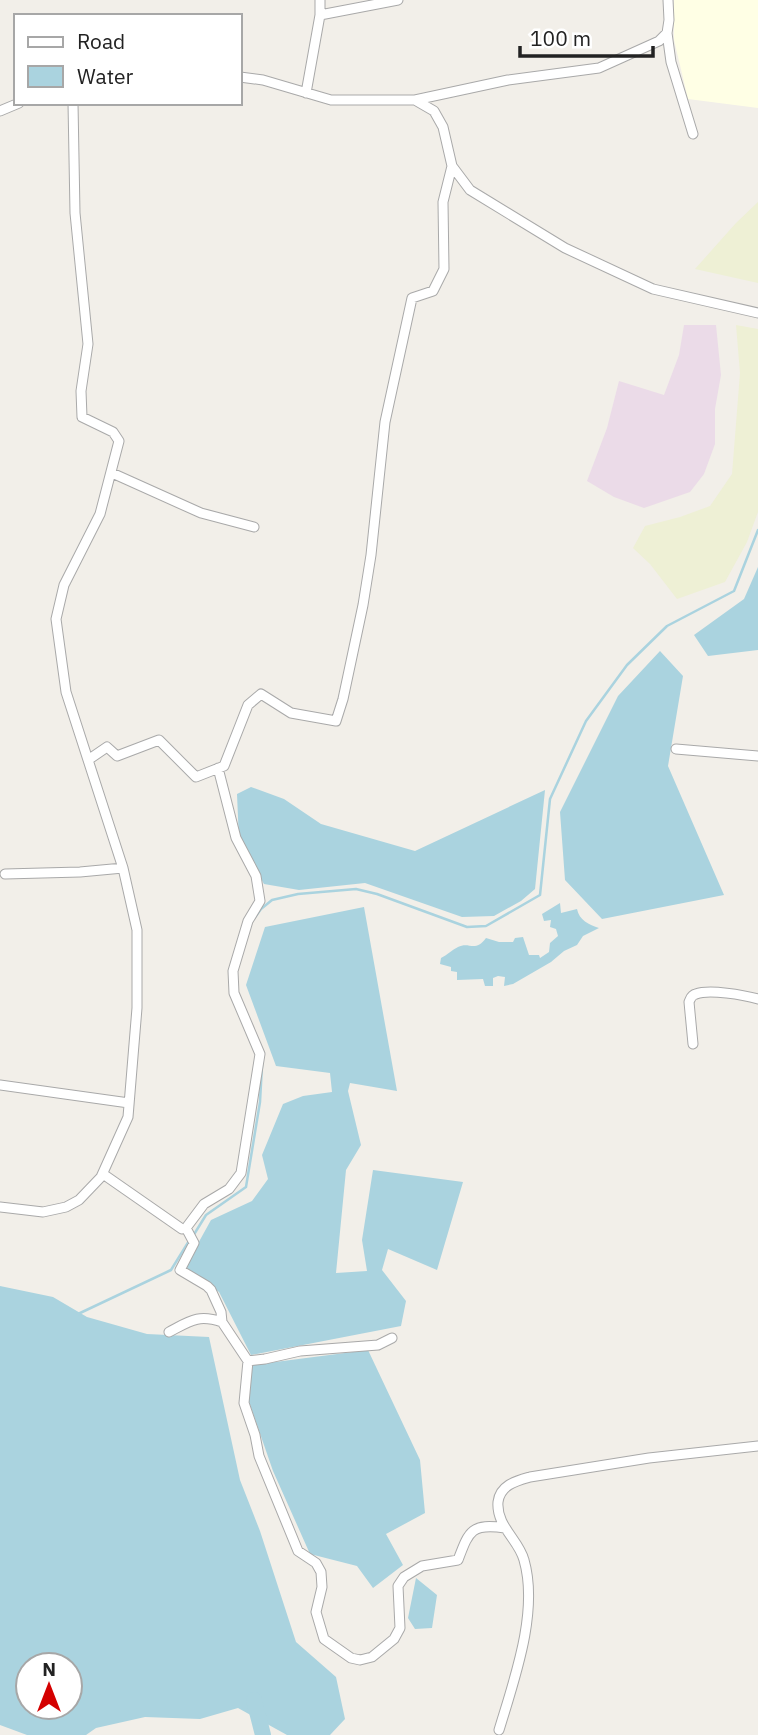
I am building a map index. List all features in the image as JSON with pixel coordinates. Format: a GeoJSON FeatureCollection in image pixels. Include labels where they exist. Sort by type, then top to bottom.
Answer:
{"type":"FeatureCollection","features":[{"type":"Feature","properties":{"kind":"street"},"geometry":{"type":"LineString","coordinates":[[306,93],[320,15],[320,0]]}},
{"type":"Feature","properties":{"kind":"street"},"geometry":{"type":"LineString","coordinates":[[320,15],[398,0]]}},
{"type":"Feature","properties":{"kind":"street"},"geometry":{"type":"LineString","coordinates":[[668,0],[670,20],[667,33],[671,62],[693,134]]}},
{"type":"Feature","properties":{"kind":"street"},"geometry":{"type":"LineString","coordinates":[[242,77],[262,80],[331,100],[415,100],[508,80],[599,68],[659,41],[667,33]]}},
{"type":"Feature","properties":{"kind":"street"},"geometry":{"type":"LineString","coordinates":[[415,100],[434,111],[443,127],[452,166],[470,190],[565,248],[653,289],[758,313]]}},
{"type":"Feature","properties":{"kind":"street"},"geometry":{"type":"LineString","coordinates":[[0,1207],[43,1212],[66,1208],[79,1200],[103,1174],[128,1117],[137,1008],[137,930],[123,868],[66,692],[56,619],[64,584],[100,514],[118,441],[113,432],[82,417],[81,391],[88,344],[75,213],[73,105]]}},
{"type":"Feature","properties":{"kind":"street"},"geometry":{"type":"LineString","coordinates":[[88,760],[107,747],[117,756],[159,740],[196,777],[224,766],[248,705],[261,694],[291,713],[336,721],[363,605],[385,422],[412,298],[433,291],[444,269],[443,202],[452,166]]}},
{"type":"Feature","properties":{"kind":"street"},"geometry":{"type":"LineString","coordinates":[[112,473],[201,513],[254,527]]}},
{"type":"Feature","properties":{"kind":"street"},"geometry":{"type":"LineString","coordinates":[[676,749],[758,756]]}},
{"type":"Feature","properties":{"kind":"street"},"geometry":{"type":"LineString","coordinates":[[186,1228],[204,1205],[229,1189],[241,1173],[260,1054],[234,993],[233,971],[248,921],[260,901],[256,876],[236,838],[218,768]]}},
{"type":"Feature","properties":{"kind":"street"},"geometry":{"type":"LineString","coordinates":[[5,874],[123,868]]}},
{"type":"Feature","properties":{"kind":"street"},"geometry":{"type":"LineString","coordinates":[[693,1044],[689,1002],[692,996],[697,993],[717,993],[758,999]]}},
{"type":"Feature","properties":{"kind":"street"},"geometry":{"type":"LineString","coordinates":[[0,1085],[129,1103]]}},
{"type":"Feature","properties":{"kind":"street"},"geometry":{"type":"LineString","coordinates":[[103,1174],[176,1226],[186,1228]]}},
{"type":"Feature","properties":{"kind":"street"},"geometry":{"type":"LineString","coordinates":[[186,1228],[194,1243],[180,1270],[207,1286],[221,1312],[222,1322],[248,1361],[244,1404],[259,1456],[298,1551],[316,1563],[321,1572],[322,1587],[316,1612],[324,1639],[344,1655],[360,1660],[372,1657],[394,1639],[400,1628],[398,1586],[404,1577],[422,1566],[458,1560],[473,1529],[486,1525],[505,1528]]}},
{"type":"Feature","properties":{"kind":"street"},"geometry":{"type":"LineString","coordinates":[[169,1332],[191,1320],[206,1317],[222,1322]]}},
{"type":"Feature","properties":{"kind":"street"},"geometry":{"type":"LineString","coordinates":[[248,1361],[299,1351],[378,1345],[392,1338]]}},
{"type":"Feature","properties":{"kind":"street"},"geometry":{"type":"LineString","coordinates":[[499,1730],[519,1664],[528,1584],[522,1552],[505,1528],[499,1513],[498,1501],[502,1490],[511,1483],[530,1477],[649,1458],[758,1446]]}},
{"type":"Feature","properties":{"kind":"shaded area"},"geometry":{"type":"Polygon","coordinates":[[[674,0],[758,0],[758,108],[688,99],[674,40],[674,0]]]}},
{"type":"Feature","properties":{"kind":"shaded area"},"geometry":{"type":"Polygon","coordinates":[[[758,202],[758,283],[695,269],[736,223],[758,202]]]}},
{"type":"Feature","properties":{"kind":"shaded area"},"geometry":{"type":"Polygon","coordinates":[[[684,325],[716,325],[721,375],[715,409],[715,444],[704,474],[690,492],[644,508],[614,497],[587,481],[607,428],[619,381],[664,395],[679,355],[684,325]]]}},
{"type":"Feature","properties":{"kind":"shaded area"},"geometry":{"type":"Polygon","coordinates":[[[736,325],[758,329],[758,512],[747,542],[725,582],[677,599],[650,564],[633,548],[645,526],[710,506],[732,474],[740,373],[736,325]]]}},
{"type":"Feature","properties":{"kind":"water"},"geometry":{"type":"Polygon","coordinates":[[[758,567],[758,650],[708,656],[694,635],[744,599],[758,567]]]}},
{"type":"Feature","properties":{"kind":"water"},"geometry":{"type":"Polygon","coordinates":[[[660,651],[683,676],[668,766],[724,895],[602,919],[565,880],[560,812],[618,696],[660,651]]]}},
{"type":"Feature","properties":{"kind":"water"},"geometry":{"type":"Polygon","coordinates":[[[251,787],[284,799],[321,824],[415,851],[545,790],[535,889],[521,901],[494,916],[462,917],[365,883],[299,890],[264,884],[239,841],[237,794],[251,787]]]}},
{"type":"Feature","properties":{"kind":"water"},"geometry":{"type":"Polygon","coordinates":[[[560,903],[561,913],[577,909],[585,922],[599,928],[583,936],[577,945],[551,962],[513,984],[504,986],[505,977],[498,976],[493,978],[493,986],[485,986],[483,979],[457,980],[457,972],[440,964],[441,958],[456,948],[479,945],[486,938],[513,942],[515,938],[523,937],[529,955],[539,955],[540,958],[549,952],[550,943],[558,936],[556,929],[550,927],[551,920],[544,921],[542,914],[560,903]]]}},
{"type":"Feature","properties":{"kind":"water"},"geometry":{"type":"Polygon","coordinates":[[[364,907],[397,1091],[350,1083],[348,1091],[361,1145],[346,1170],[336,1273],[367,1271],[362,1240],[373,1170],[463,1182],[437,1270],[388,1249],[382,1270],[406,1301],[401,1326],[251,1355],[219,1292],[185,1267],[211,1220],[252,1201],[268,1179],[262,1155],[283,1104],[303,1096],[332,1092],[330,1073],[276,1066],[246,985],[265,927],[364,907]]]}},
{"type":"Feature","properties":{"kind":"water"},"geometry":{"type":"Polygon","coordinates":[[[0,1286],[53,1297],[87,1317],[147,1334],[209,1337],[240,1480],[260,1531],[296,1642],[336,1677],[345,1719],[330,1735],[287,1735],[238,1708],[200,1719],[145,1717],[96,1728],[86,1735],[27,1735],[0,1725],[0,1286]]]}},
{"type":"Feature","properties":{"kind":"water"},"geometry":{"type":"Polygon","coordinates":[[[368,1350],[420,1460],[425,1513],[386,1534],[403,1565],[373,1588],[357,1566],[310,1554],[273,1471],[247,1396],[252,1365],[368,1350]]]}},
{"type":"Feature","properties":{"kind":"water"},"geometry":{"type":"Polygon","coordinates":[[[416,1578],[437,1595],[432,1628],[415,1629],[408,1618],[416,1578]]]}},
{"type":"Feature","properties":{"kind":"waterway"},"geometry":{"type":"LineString","coordinates":[[253,920],[272,900],[298,894],[356,889],[467,927],[486,926],[540,895],[550,799],[586,721],[627,665],[667,626],[734,591],[758,530]]}},
{"type":"Feature","properties":{"kind":"waterway"},"geometry":{"type":"LineString","coordinates":[[193,1236],[206,1215],[246,1187],[260,1102],[262,1065]]}},
{"type":"Feature","properties":{"kind":"waterway"},"geometry":{"type":"LineString","coordinates":[[78,1314],[171,1270],[189,1241]]}},
{"type":"Feature","properties":{"kind":"waterway"},"geometry":{"type":"LineString","coordinates":[[254,1700],[263,1735]]}}]}
